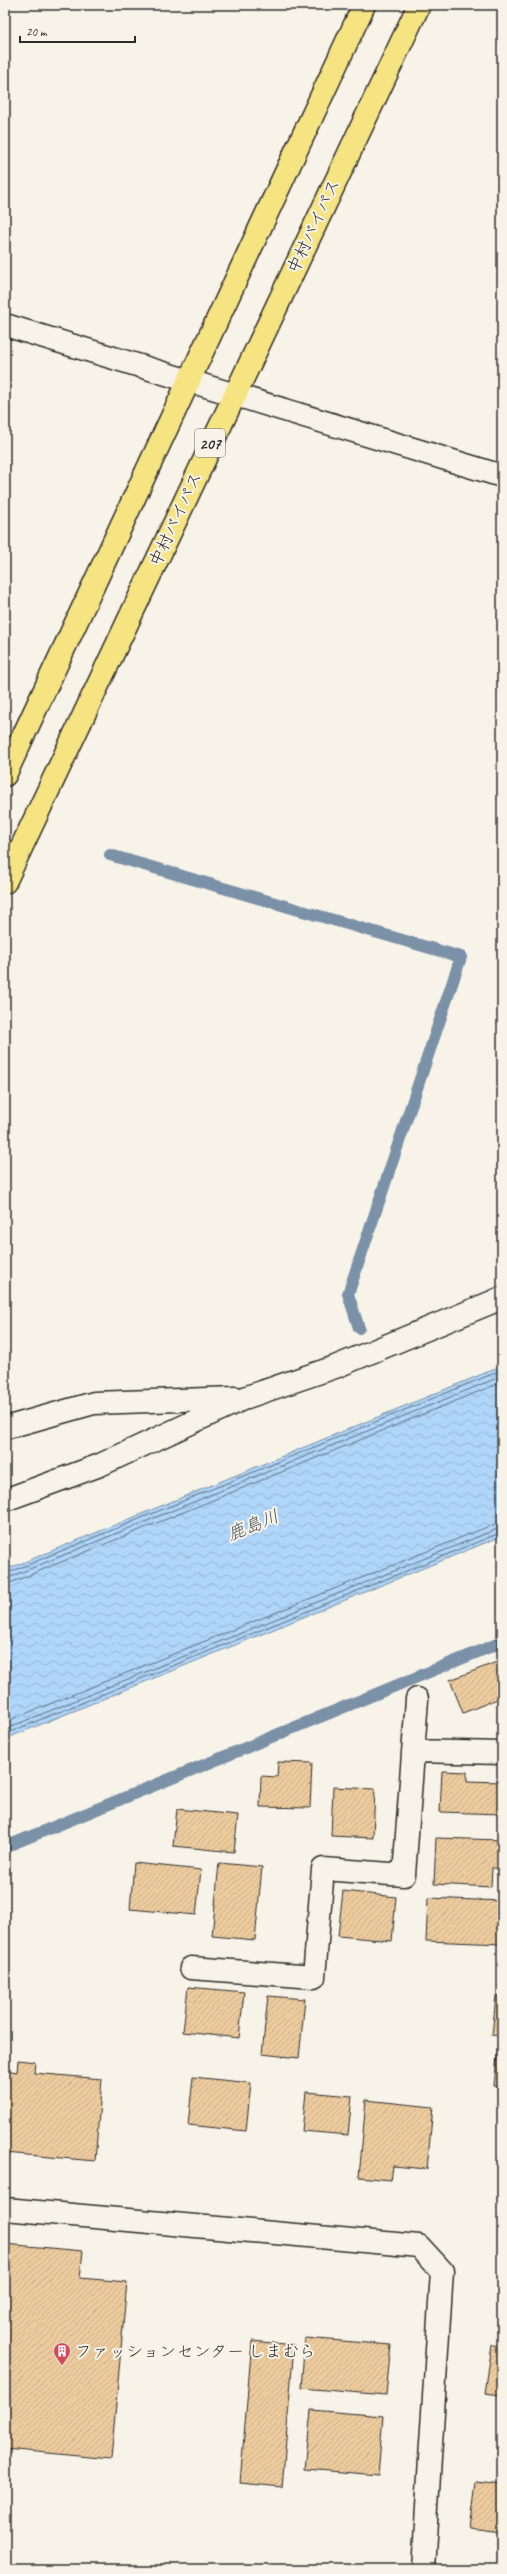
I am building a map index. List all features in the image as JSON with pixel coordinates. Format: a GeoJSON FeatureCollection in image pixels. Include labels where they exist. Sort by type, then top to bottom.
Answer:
{"type":"FeatureCollection","features":[{"type":"Feature","properties":{"kind":"highway"},"geometry":{"type":"LineString","coordinates":[[5,775],[364,5]]}},
{"type":"Feature","properties":{"kind":"highway","name":"中村バイパス"},"geometry":{"type":"LineString","coordinates":[[5,882],[233,394],[419,5]]}},
{"type":"Feature","properties":{"kind":"street"},"geometry":{"type":"LineString","coordinates":[[5,325],[502,476]]}},
{"type":"Feature","properties":{"kind":"street"},"geometry":{"type":"LineString","coordinates":[[5,1500],[100,1465],[247,1397],[335,1367],[502,1298]]}},
{"type":"Feature","properties":{"kind":"street"},"geometry":{"type":"LineString","coordinates":[[5,1428],[94,1403],[247,1397]]}},
{"type":"Feature","properties":{"kind":"street"},"geometry":{"type":"LineString","coordinates":[[191,1968],[314,1977],[322,1869],[404,1875],[417,1699]]}},
{"type":"Feature","properties":{"kind":"street"},"geometry":{"type":"LineString","coordinates":[[413,1751],[502,1753]]}},
{"type":"Feature","properties":{"kind":"street"},"geometry":{"type":"LineString","coordinates":[[5,2209],[419,2246],[442,2271],[423,2569]]}},
{"type":"Feature","properties":{"kind":"water","name":"鹿島川"},"geometry":{"type":"Polygon","coordinates":[[[502,1366],[502,1536],[5,1739],[5,1570],[502,1366]]]}},
{"type":"Feature","properties":{"kind":"building"},"geometry":{"type":"Polygon","coordinates":[[[502,1660],[502,1697],[463,1713],[450,1680],[502,1660]]]}},
{"type":"Feature","properties":{"kind":"building"},"geometry":{"type":"Polygon","coordinates":[[[278,1762],[312,1763],[310,1808],[260,1807],[261,1776],[277,1777],[278,1762]]]}},
{"type":"Feature","properties":{"kind":"building"},"geometry":{"type":"Polygon","coordinates":[[[442,1771],[467,1772],[467,1781],[502,1782],[502,1814],[440,1812],[442,1771]]]}},
{"type":"Feature","properties":{"kind":"building"},"geometry":{"type":"Polygon","coordinates":[[[333,1787],[375,1789],[373,1838],[331,1836],[333,1787]]]}},
{"type":"Feature","properties":{"kind":"building"},"geometry":{"type":"Polygon","coordinates":[[[177,1809],[238,1815],[234,1852],[173,1846],[177,1809]]]}},
{"type":"Feature","properties":{"kind":"building"},"geometry":{"type":"Polygon","coordinates":[[[436,1838],[502,1840],[502,1868],[492,1868],[491,1887],[434,1884],[436,1838]]]}},
{"type":"Feature","properties":{"kind":"building"},"geometry":{"type":"Polygon","coordinates":[[[134,1863],[201,1870],[196,1915],[130,1909],[134,1863]]]}},
{"type":"Feature","properties":{"kind":"building"},"geometry":{"type":"Polygon","coordinates":[[[219,1863],[262,1867],[255,1940],[212,1936],[219,1863]]]}},
{"type":"Feature","properties":{"kind":"building"},"geometry":{"type":"Polygon","coordinates":[[[343,1891],[396,1897],[392,1941],[338,1936],[343,1891]]]}},
{"type":"Feature","properties":{"kind":"building"},"geometry":{"type":"Polygon","coordinates":[[[428,1898],[502,1901],[502,1944],[426,1941],[428,1898]]]}},
{"type":"Feature","properties":{"kind":"building"},"geometry":{"type":"Polygon","coordinates":[[[188,1987],[244,1992],[239,2038],[183,2032],[188,1987]]]}},
{"type":"Feature","properties":{"kind":"building"},"geometry":{"type":"Polygon","coordinates":[[[268,1996],[305,1999],[299,2058],[262,2054],[268,1996]]]}},
{"type":"Feature","properties":{"kind":"building"},"geometry":{"type":"Polygon","coordinates":[[[496,1996],[502,1997],[502,2036],[492,2035],[496,1996]]]}},
{"type":"Feature","properties":{"kind":"building"},"geometry":{"type":"Polygon","coordinates":[[[498,2047],[502,2047],[502,2087],[494,2086],[498,2047]]]}},
{"type":"Feature","properties":{"kind":"building"},"geometry":{"type":"Polygon","coordinates":[[[18,2060],[35,2062],[34,2073],[102,2079],[95,2161],[5,2153],[5,2070],[17,2072],[18,2060]]]}},
{"type":"Feature","properties":{"kind":"building"},"geometry":{"type":"Polygon","coordinates":[[[193,2077],[251,2083],[246,2131],[188,2125],[193,2077]]]}},
{"type":"Feature","properties":{"kind":"building"},"geometry":{"type":"Polygon","coordinates":[[[306,2092],[352,2096],[348,2135],[302,2131],[306,2092]]]}},
{"type":"Feature","properties":{"kind":"building"},"geometry":{"type":"Polygon","coordinates":[[[366,2100],[433,2107],[427,2169],[393,2166],[391,2180],[359,2177],[366,2100]]]}},
{"type":"Feature","properties":{"kind":"building","name":"ファッションセンター しまむら"},"geometry":{"type":"Polygon","coordinates":[[[5,2244],[83,2251],[80,2278],[127,2282],[111,2459],[5,2449],[5,2244]]]}},
{"type":"Feature","properties":{"kind":"building"},"geometry":{"type":"Polygon","coordinates":[[[305,2338],[391,2345],[386,2395],[301,2388],[305,2338]]]}},
{"type":"Feature","properties":{"kind":"building"},"geometry":{"type":"Polygon","coordinates":[[[252,2341],[294,2345],[282,2487],[240,2483],[252,2341]]]}},
{"type":"Feature","properties":{"kind":"building"},"geometry":{"type":"Polygon","coordinates":[[[492,2345],[502,2346],[502,2395],[485,2393],[492,2345]]]}},
{"type":"Feature","properties":{"kind":"building"},"geometry":{"type":"Polygon","coordinates":[[[311,2410],[383,2416],[378,2475],[305,2469],[311,2410]]]}},
{"type":"Feature","properties":{"kind":"building"},"geometry":{"type":"Polygon","coordinates":[[[476,2482],[502,2485],[501,2534],[470,2530],[476,2482]]]}},
{"type":"Feature","properties":{"kind":"waterway"},"geometry":{"type":"LineString","coordinates":[[110,855],[461,957],[348,1294],[359,1328]]}},
{"type":"Feature","properties":{"kind":"waterway"},"geometry":{"type":"LineString","coordinates":[[5,1847],[502,1642]]}},
{"type":"Feature","properties":{"kind":"place","name":"ファッションセンター しまむら"},"geometry":{"type":"Point","coordinates":[62,2366]}}]}
